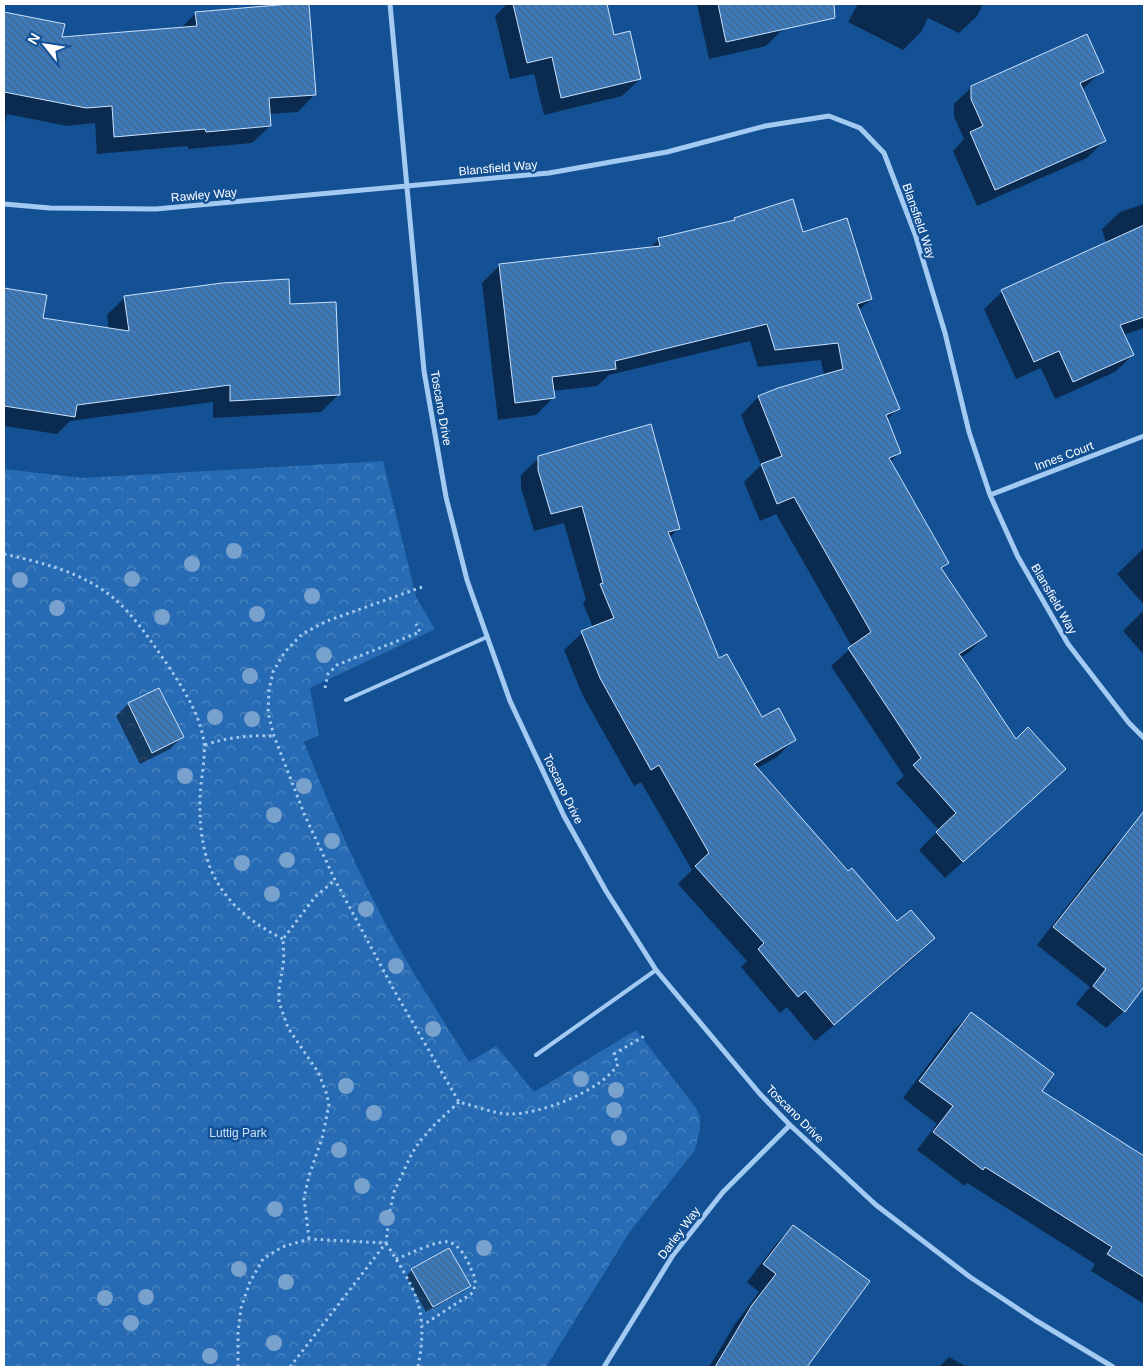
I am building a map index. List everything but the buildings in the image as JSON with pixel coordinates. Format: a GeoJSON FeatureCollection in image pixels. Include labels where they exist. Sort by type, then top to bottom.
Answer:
{"type":"FeatureCollection","features":[{"type":"Feature","properties":{"kind":"street","name":"Toscano Drive"},"geometry":{"type":"LineString","coordinates":[[390,4],[424,372],[446,497],[467,580],[510,700],[564,816],[606,891],[656,970],[760,1094],[790,1125],[876,1205],[970,1277],[1035,1320],[1113,1367]]}},
{"type":"Feature","properties":{"kind":"street","name":"Blansfield Way"},"geometry":{"type":"LineString","coordinates":[[406,187],[549,173],[667,152],[764,126],[798,120],[829,116],[860,128],[884,153],[915,234],[945,333],[969,432],[990,496],[1018,557],[1068,644],[1144,738]]}},
{"type":"Feature","properties":{"kind":"street","name":"Rawley Way"},"geometry":{"type":"LineString","coordinates":[[4,204],[50,208],[156,209],[406,187]]}},
{"type":"Feature","properties":{"kind":"street","name":"Innes Court"},"geometry":{"type":"LineString","coordinates":[[990,496],[1144,436]]}},
{"type":"Feature","properties":{"kind":"street","name":"Darley Way"},"geometry":{"type":"LineString","coordinates":[[604,1367],[673,1255],[723,1192],[790,1125]]}},
{"type":"Feature","properties":{"kind":"lane"},"geometry":{"type":"LineString","coordinates":[[346,700],[487,637]]}},
{"type":"Feature","properties":{"kind":"lane"},"geometry":{"type":"LineString","coordinates":[[536,1055],[656,970]]}},
{"type":"Feature","properties":{"kind":"path"},"geometry":{"type":"LineString","coordinates":[[4,554],[46,564],[82,577],[110,595],[125,608],[144,630],[175,676],[201,727],[205,744],[200,797],[200,824],[209,866],[215,879],[232,902],[251,921],[283,939]]}},
{"type":"Feature","properties":{"kind":"path"},"geometry":{"type":"LineString","coordinates":[[422,587],[327,622],[302,634],[284,653],[273,672],[269,690],[268,713],[274,736],[305,816],[335,880],[395,992],[459,1102],[508,1114],[551,1106],[579,1095],[608,1075],[618,1064],[614,1054],[646,1035]]}},
{"type":"Feature","properties":{"kind":"path"},"geometry":{"type":"LineString","coordinates":[[326,695],[326,683],[332,669],[420,632],[416,624]]}},
{"type":"Feature","properties":{"kind":"path"},"geometry":{"type":"LineString","coordinates":[[205,744],[252,735],[274,736]]}},
{"type":"Feature","properties":{"kind":"path"},"geometry":{"type":"LineString","coordinates":[[309,1239],[304,1198],[329,1104],[318,1072],[288,1028],[279,1002],[279,989],[284,959],[283,939],[315,897],[335,880]]}},
{"type":"Feature","properties":{"kind":"path"},"geometry":{"type":"LineString","coordinates":[[290,1367],[386,1243],[394,1192],[412,1153],[426,1134],[459,1102]]}},
{"type":"Feature","properties":{"kind":"path"},"geometry":{"type":"LineString","coordinates":[[238,1367],[238,1332],[241,1308],[250,1282],[263,1260],[282,1248],[309,1239],[386,1243]]}},
{"type":"Feature","properties":{"kind":"path"},"geometry":{"type":"LineString","coordinates":[[396,1259],[428,1247],[449,1242],[462,1252],[474,1276],[475,1289],[471,1294],[423,1324]]}},
{"type":"Feature","properties":{"kind":"path"},"geometry":{"type":"LineString","coordinates":[[386,1243],[409,1281],[419,1303],[423,1324],[423,1344],[418,1367]]}},
{"type":"Feature","properties":{"kind":"green space","name":"Luttig Park"},"geometry":{"type":"Polygon","coordinates":[[[383,461],[416,597],[435,629],[310,688],[319,735],[304,742],[347,845],[397,945],[469,1062],[496,1046],[534,1092],[636,1030],[696,1108],[700,1117],[700,1128],[695,1150],[629,1233],[546,1367],[4,1367],[4,469],[83,478],[383,461]]]}}]}
